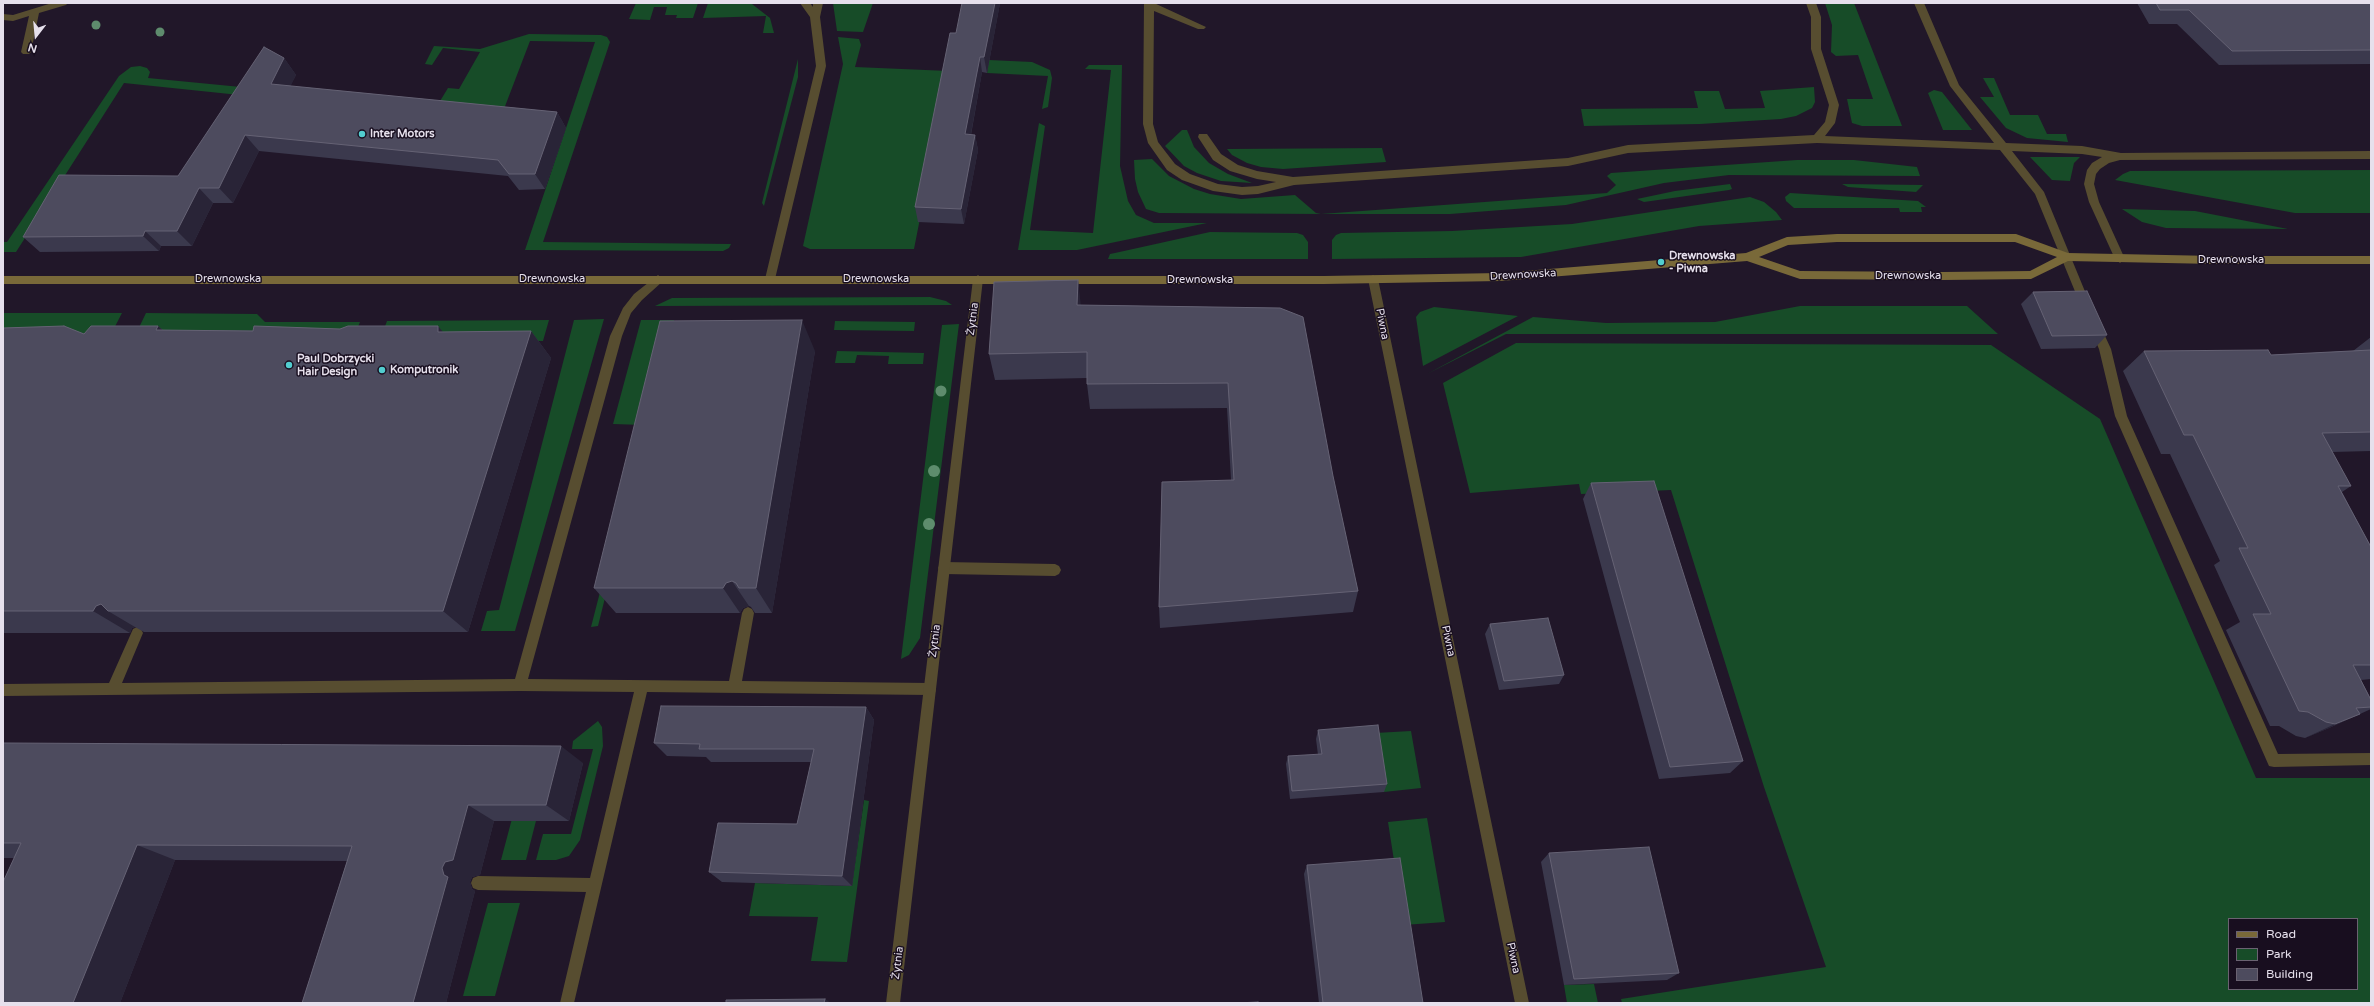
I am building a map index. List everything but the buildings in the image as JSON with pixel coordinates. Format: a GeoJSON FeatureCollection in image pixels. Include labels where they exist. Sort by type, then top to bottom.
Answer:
{"type":"FeatureCollection","features":[{"type":"Feature","properties":{"kind":"main road","name":"Drewnowska"},"geometry":{"type":"LineString","coordinates":[[3,280],[1373,279],[1500,277],[1747,257],[1787,241],[1837,238],[1938,237],[2016,238],[2067,257],[2120,259],[2371,260]]}},
{"type":"Feature","properties":{"kind":"main road","name":"Drewnowska"},"geometry":{"type":"LineString","coordinates":[[1747,257],[1800,275],[1943,276],[2031,275],[2067,257]]}},
{"type":"Feature","properties":{"kind":"street"},"geometry":{"type":"LineString","coordinates":[[3,17],[13,18],[64,3]]}},
{"type":"Feature","properties":{"kind":"street"},"geometry":{"type":"LineString","coordinates":[[805,3],[815,17]]}},
{"type":"Feature","properties":{"kind":"street"},"geometry":{"type":"LineString","coordinates":[[770,279],[821,66],[815,17],[818,3]]}},
{"type":"Feature","properties":{"kind":"street"},"geometry":{"type":"LineString","coordinates":[[1811,3],[1816,17],[1816,49],[1834,105],[1830,123],[1817,139]]}},
{"type":"Feature","properties":{"kind":"street"},"geometry":{"type":"LineString","coordinates":[[1919,3],[1955,86],[2039,192],[2067,257],[2081,296],[2105,349],[2121,416],[2274,761],[2371,759]]}},
{"type":"Feature","properties":{"kind":"street"},"geometry":{"type":"LineString","coordinates":[[1201,27],[1149,4],[1148,124],[1153,143],[1161,156],[1186,177],[1217,188],[1253,190],[1294,181],[1568,162],[1628,149],[1817,139],[2082,150],[2121,157],[2371,155]]}},
{"type":"Feature","properties":{"kind":"street"},"geometry":{"type":"LineString","coordinates":[[26,52],[35,12]]}},
{"type":"Feature","properties":{"kind":"street"},"geometry":{"type":"LineString","coordinates":[[1203,138],[1217,157],[1234,168],[1257,175],[1294,181]]}},
{"type":"Feature","properties":{"kind":"street"},"geometry":{"type":"LineString","coordinates":[[2120,259],[2093,198],[2089,184],[2091,173],[2096,166],[2106,160],[2121,157]]}},
{"type":"Feature","properties":{"kind":"street"},"geometry":{"type":"LineString","coordinates":[[520,685],[616,336],[627,311],[638,297],[658,279]]}},
{"type":"Feature","properties":{"kind":"street","name":"Żytnia"},"geometry":{"type":"LineString","coordinates":[[893,1003],[978,279]]}},
{"type":"Feature","properties":{"kind":"street","name":"Piwna"},"geometry":{"type":"LineString","coordinates":[[1373,279],[1522,1003]]}},
{"type":"Feature","properties":{"kind":"street"},"geometry":{"type":"LineString","coordinates":[[944,568],[1055,570]]}},
{"type":"Feature","properties":{"kind":"street"},"geometry":{"type":"LineString","coordinates":[[734,687],[748,613]]}},
{"type":"Feature","properties":{"kind":"street"},"geometry":{"type":"LineString","coordinates":[[113,689],[137,633]]}},
{"type":"Feature","properties":{"kind":"street"},"geometry":{"type":"LineString","coordinates":[[3,690],[520,685],[930,689]]}},
{"type":"Feature","properties":{"kind":"street"},"geometry":{"type":"LineString","coordinates":[[567,1003],[642,686]]}},
{"type":"Feature","properties":{"kind":"street"},"geometry":{"type":"LineString","coordinates":[[478,883],[595,885]]}},
{"type":"Feature","properties":{"kind":"green space"},"geometry":{"type":"Polygon","coordinates":[[[636,3],[698,3],[693,18],[676,18],[677,15],[665,15],[667,7],[654,7],[650,20],[629,19],[636,3]]]}},
{"type":"Feature","properties":{"kind":"green space"},"geometry":{"type":"Polygon","coordinates":[[[708,3],[752,4],[770,18],[774,33],[763,33],[766,16],[703,18],[708,3]]]}},
{"type":"Feature","properties":{"kind":"green space"},"geometry":{"type":"Polygon","coordinates":[[[833,3],[873,3],[863,32],[837,31],[833,3]]]}},
{"type":"Feature","properties":{"kind":"green space"},"geometry":{"type":"Polygon","coordinates":[[[1825,3],[1854,3],[1902,126],[1862,126],[1852,123],[1847,99],[1873,99],[1858,55],[1836,56],[1831,52],[1832,25],[1825,3]]]}},
{"type":"Feature","properties":{"kind":"green space"},"geometry":{"type":"Polygon","coordinates":[[[529,34],[601,35],[607,37],[610,42],[543,242],[731,244],[729,248],[723,251],[525,250],[595,42],[530,41],[499,122],[124,83],[16,252],[3,252],[3,242],[7,242],[119,76],[131,67],[140,66],[147,68],[150,72],[148,78],[437,106],[448,88],[459,89],[480,52],[443,48],[432,65],[425,64],[434,46],[480,49],[529,34]]]}},
{"type":"Feature","properties":{"kind":"green space"},"geometry":{"type":"Polygon","coordinates":[[[838,37],[859,39],[861,45],[855,67],[949,71],[914,249],[810,249],[803,246],[843,64],[838,37]]]}},
{"type":"Feature","properties":{"kind":"green space"},"geometry":{"type":"Polygon","coordinates":[[[798,59],[798,77],[764,206],[762,203],[798,59]]]}},
{"type":"Feature","properties":{"kind":"green space"},"geometry":{"type":"Polygon","coordinates":[[[989,60],[1032,62],[1050,70],[1052,78],[1048,107],[1042,109],[1048,76],[987,73],[989,60]]]}},
{"type":"Feature","properties":{"kind":"green space"},"geometry":{"type":"Polygon","coordinates":[[[1089,65],[1122,65],[1120,166],[1128,201],[1136,215],[1154,223],[1207,223],[1077,250],[1018,250],[1039,123],[1045,126],[1030,230],[1093,233],[1111,70],[1085,69],[1089,65]]]}},
{"type":"Feature","properties":{"kind":"green space"},"geometry":{"type":"Polygon","coordinates":[[[1983,78],[1994,78],[2010,115],[2038,115],[2047,134],[2066,134],[2068,142],[2027,138],[2006,128],[1980,97],[1994,97],[1983,78]]]}},
{"type":"Feature","properties":{"kind":"green space"},"geometry":{"type":"Polygon","coordinates":[[[1814,87],[1815,102],[1812,108],[1796,116],[1781,119],[1700,124],[1584,126],[1581,109],[1698,108],[1694,91],[1719,91],[1725,109],[1765,108],[1760,91],[1814,87]]]}},
{"type":"Feature","properties":{"kind":"green space"},"geometry":{"type":"Polygon","coordinates":[[[1934,90],[1942,92],[1972,130],[1943,130],[1928,93],[1934,90]]]}},
{"type":"Feature","properties":{"kind":"green space"},"geometry":{"type":"Polygon","coordinates":[[[1182,130],[1187,130],[1194,147],[1209,163],[1228,174],[1252,183],[1221,181],[1197,173],[1184,166],[1165,146],[1182,130]]]}},
{"type":"Feature","properties":{"kind":"green space"},"geometry":{"type":"Polygon","coordinates":[[[1382,148],[1386,162],[1283,169],[1261,167],[1247,163],[1232,155],[1227,149],[1382,148]]]}},
{"type":"Feature","properties":{"kind":"green space"},"geometry":{"type":"Polygon","coordinates":[[[2030,157],[2080,157],[2074,163],[2070,181],[2052,180],[2030,157]]]}},
{"type":"Feature","properties":{"kind":"green space"},"geometry":{"type":"Polygon","coordinates":[[[1152,159],[1169,176],[1194,189],[1210,194],[1241,199],[1295,195],[1316,213],[1321,214],[1159,213],[1146,209],[1138,192],[1135,179],[1134,160],[1152,159]]]}},
{"type":"Feature","properties":{"kind":"green space"},"geometry":{"type":"Polygon","coordinates":[[[1797,160],[1854,160],[1917,167],[1920,176],[1729,175],[1664,183],[1566,205],[1450,214],[1321,214],[1607,193],[1616,185],[1607,176],[1611,173],[1797,160]]]}},
{"type":"Feature","properties":{"kind":"green space"},"geometry":{"type":"Polygon","coordinates":[[[2371,170],[2371,213],[2295,213],[2115,180],[2130,171],[2371,170]]]}},
{"type":"Feature","properties":{"kind":"green space"},"geometry":{"type":"Polygon","coordinates":[[[1730,184],[1732,189],[1729,190],[1644,202],[1637,199],[1675,191],[1730,184]]]}},
{"type":"Feature","properties":{"kind":"green space"},"geometry":{"type":"Polygon","coordinates":[[[1842,184],[1923,185],[1916,192],[1848,187],[1842,184]]]}},
{"type":"Feature","properties":{"kind":"green space"},"geometry":{"type":"Polygon","coordinates":[[[1790,193],[1918,201],[1926,207],[1921,207],[1922,212],[1900,212],[1899,208],[1794,208],[1786,201],[1785,197],[1790,193]]]}},
{"type":"Feature","properties":{"kind":"green space"},"geometry":{"type":"Polygon","coordinates":[[[1750,197],[1764,202],[1776,212],[1782,220],[1699,226],[1521,257],[1332,259],[1332,240],[1336,235],[1341,233],[1452,231],[1572,224],[1750,197]]]}},
{"type":"Feature","properties":{"kind":"green space"},"geometry":{"type":"Polygon","coordinates":[[[2122,209],[2195,211],[2288,229],[2166,228],[2142,222],[2122,209]]]}},
{"type":"Feature","properties":{"kind":"green space"},"geometry":{"type":"Polygon","coordinates":[[[1210,232],[1297,233],[1303,235],[1308,242],[1308,259],[1108,259],[1110,254],[1210,232]]]}},
{"type":"Feature","properties":{"kind":"green space"},"geometry":{"type":"Polygon","coordinates":[[[930,297],[946,301],[952,305],[655,306],[672,298],[930,297]]]}},
{"type":"Feature","properties":{"kind":"green space"},"geometry":{"type":"Polygon","coordinates":[[[1800,306],[1967,306],[1998,334],[1506,334],[1427,374],[1533,317],[1606,323],[1715,322],[1800,306]]]}},
{"type":"Feature","properties":{"kind":"green space"},"geometry":{"type":"Polygon","coordinates":[[[1434,307],[1518,316],[1423,366],[1416,317],[1420,312],[1434,307]]]}},
{"type":"Feature","properties":{"kind":"green space"},"geometry":{"type":"Polygon","coordinates":[[[3,313],[122,313],[107,342],[3,341],[3,313]]]}},
{"type":"Feature","properties":{"kind":"green space"},"geometry":{"type":"Polygon","coordinates":[[[146,313],[257,314],[265,322],[360,322],[352,342],[132,342],[146,313]]]}},
{"type":"Feature","properties":{"kind":"green space"},"geometry":{"type":"Polygon","coordinates":[[[604,319],[515,631],[481,631],[487,611],[499,610],[574,320],[604,319]]]}},
{"type":"Feature","properties":{"kind":"green space"},"geometry":{"type":"Polygon","coordinates":[[[549,320],[543,341],[380,340],[387,321],[549,320]]]}},
{"type":"Feature","properties":{"kind":"green space"},"geometry":{"type":"Polygon","coordinates":[[[641,320],[674,320],[598,626],[591,627],[643,425],[613,424],[641,320]]]}},
{"type":"Feature","properties":{"kind":"green space"},"geometry":{"type":"Polygon","coordinates":[[[835,321],[915,322],[914,331],[834,330],[835,321]]]}},
{"type":"Feature","properties":{"kind":"green space"},"geometry":{"type":"Polygon","coordinates":[[[959,324],[920,638],[909,655],[901,659],[942,325],[959,324]]]}},
{"type":"Feature","properties":{"kind":"green space"},"geometry":{"type":"Polygon","coordinates":[[[1516,343],[1991,345],[2100,419],[2256,778],[2371,778],[2371,1003],[1622,1003],[1621,999],[1826,967],[1764,787],[1671,490],[1581,494],[1579,484],[1470,493],[1443,383],[1516,343]]]}},
{"type":"Feature","properties":{"kind":"green space"},"geometry":{"type":"Polygon","coordinates":[[[837,351],[924,353],[923,364],[888,364],[889,356],[857,355],[855,363],[835,363],[837,351]]]}},
{"type":"Feature","properties":{"kind":"green space"},"geometry":{"type":"Polygon","coordinates":[[[598,721],[602,727],[603,746],[580,840],[569,856],[556,860],[536,860],[543,834],[571,834],[593,749],[572,749],[573,741],[598,721]]]}},
{"type":"Feature","properties":{"kind":"green space"},"geometry":{"type":"Polygon","coordinates":[[[1411,731],[1421,788],[1384,792],[1375,733],[1411,731]]]}},
{"type":"Feature","properties":{"kind":"green space"},"geometry":{"type":"Polygon","coordinates":[[[526,766],[550,766],[526,860],[501,860],[526,766]]]}},
{"type":"Feature","properties":{"kind":"green space"},"geometry":{"type":"Polygon","coordinates":[[[864,800],[869,801],[847,962],[811,961],[818,917],[749,916],[755,883],[852,886],[864,800]]]}},
{"type":"Feature","properties":{"kind":"green space"},"geometry":{"type":"Polygon","coordinates":[[[1427,818],[1445,922],[1404,925],[1388,822],[1427,818]]]}},
{"type":"Feature","properties":{"kind":"green space"},"geometry":{"type":"Polygon","coordinates":[[[488,903],[520,903],[495,996],[463,996],[488,903]]]}},
{"type":"Feature","properties":{"kind":"green space"},"geometry":{"type":"Polygon","coordinates":[[[1594,984],[1598,1003],[1567,1003],[1564,985],[1594,984]]]}},
{"type":"Feature","properties":{"kind":"place","name":"Inter Motors"},"geometry":{"type":"Point","coordinates":[362,134]}},
{"type":"Feature","properties":{"kind":"place","name":"Drewnowska - Piwna"},"geometry":{"type":"Point","coordinates":[1661,262]}},
{"type":"Feature","properties":{"kind":"place","name":"Paul Dobrzycki Hair Design"},"geometry":{"type":"Point","coordinates":[289,365]}},
{"type":"Feature","properties":{"kind":"place","name":"Komputronik"},"geometry":{"type":"Point","coordinates":[382,370]}}]}
